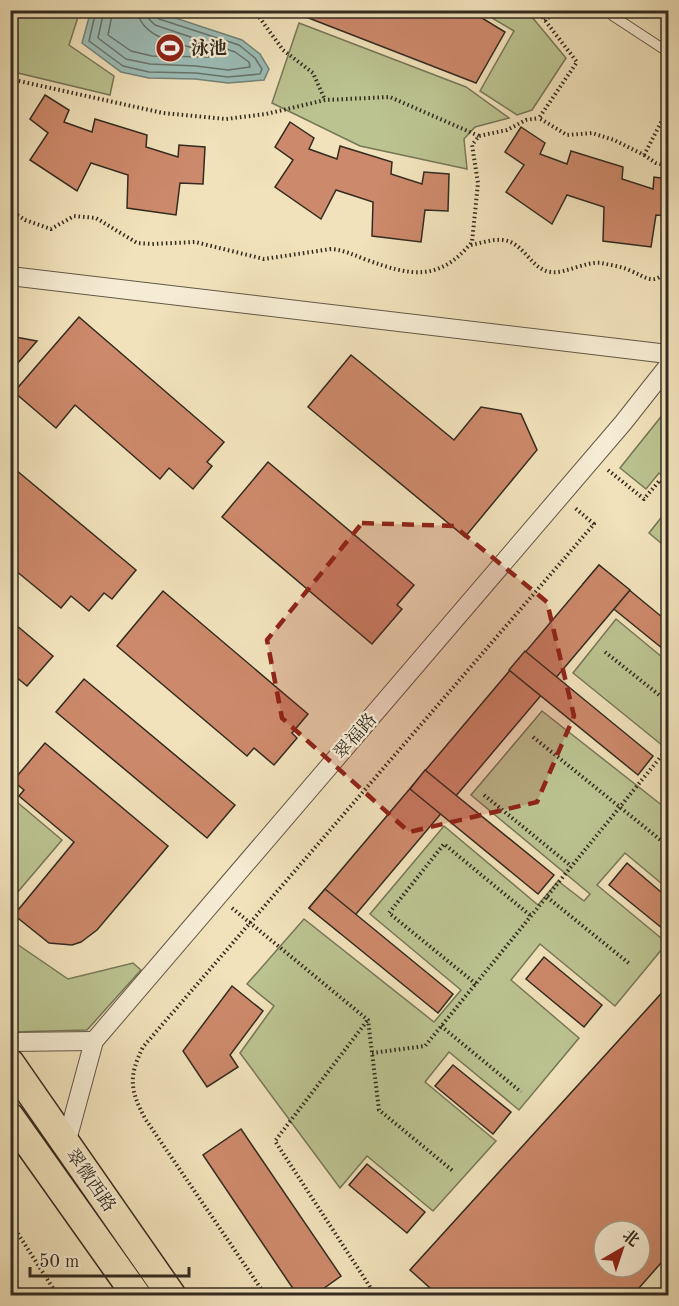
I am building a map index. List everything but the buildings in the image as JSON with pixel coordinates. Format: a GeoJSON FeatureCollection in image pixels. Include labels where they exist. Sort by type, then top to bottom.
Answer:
{"type":"FeatureCollection","features":[{"type":"Feature","properties":{"kind":"main road","name":"翠微西路"},"geometry":{"type":"LineString","coordinates":[[10,1063],[172,1296]]}},
{"type":"Feature","properties":{"kind":"main road","name":"翠微西路"},"geometry":{"type":"LineString","coordinates":[[13,1125],[136,1296]]}},
{"type":"Feature","properties":{"kind":"street"},"geometry":{"type":"LineString","coordinates":[[10,276],[669,354]]}},
{"type":"Feature","properties":{"kind":"street","name":"翠福路"},"geometry":{"type":"LineString","coordinates":[[94,1041],[561,496],[669,366]]}},
{"type":"Feature","properties":{"kind":"street"},"geometry":{"type":"LineString","coordinates":[[10,1042],[94,1041],[66,1144]]}},
{"type":"Feature","properties":{"kind":"lane"},"geometry":{"type":"LineString","coordinates":[[615,10],[613,16],[669,52]]}},
{"type":"Feature","properties":{"kind":"path"},"geometry":{"type":"LineString","coordinates":[[254,10],[283,50],[314,73],[325,100]]}},
{"type":"Feature","properties":{"kind":"path"},"geometry":{"type":"LineString","coordinates":[[537,10],[577,62],[539,118]]}},
{"type":"Feature","properties":{"kind":"path"},"geometry":{"type":"LineString","coordinates":[[544,20],[564,10]]}},
{"type":"Feature","properties":{"kind":"path"},"geometry":{"type":"LineString","coordinates":[[655,10],[669,18]]}},
{"type":"Feature","properties":{"kind":"path"},"geometry":{"type":"LineString","coordinates":[[10,78],[163,113],[226,119],[266,114],[325,100],[390,97],[479,136],[507,130],[526,120],[539,118],[567,135],[592,133],[614,140],[656,163],[669,166]]}},
{"type":"Feature","properties":{"kind":"path"},"geometry":{"type":"LineString","coordinates":[[645,155],[667,111]]}},
{"type":"Feature","properties":{"kind":"path"},"geometry":{"type":"LineString","coordinates":[[10,210],[25,220],[51,229],[74,216],[96,218],[137,243],[195,242],[264,259],[341,249],[391,269],[417,272],[436,271],[449,265],[472,242],[478,183],[472,145],[479,136]]}},
{"type":"Feature","properties":{"kind":"path"},"geometry":{"type":"LineString","coordinates":[[470,245],[504,240],[517,244],[538,266],[551,272],[598,263],[625,268],[646,279],[653,280],[662,276],[669,269]]}},
{"type":"Feature","properties":{"kind":"path"},"geometry":{"type":"LineString","coordinates":[[593,458],[644,499],[660,480],[669,487]]}},
{"type":"Feature","properties":{"kind":"path"},"geometry":{"type":"LineString","coordinates":[[266,1296],[146,1120],[136,1102],[132,1083],[135,1064],[143,1047],[249,922],[594,524],[561,496]]}},
{"type":"Feature","properties":{"kind":"path"},"geometry":{"type":"LineString","coordinates":[[605,652],[669,702]]}},
{"type":"Feature","properties":{"kind":"path"},"geometry":{"type":"LineString","coordinates":[[533,737],[669,846]]}},
{"type":"Feature","properties":{"kind":"path"},"geometry":{"type":"LineString","coordinates":[[372,1053],[425,1046],[669,748]]}},
{"type":"Feature","properties":{"kind":"path"},"geometry":{"type":"LineString","coordinates":[[484,795],[571,866]]}},
{"type":"Feature","properties":{"kind":"path"},"geometry":{"type":"LineString","coordinates":[[476,984],[389,913],[444,844],[531,916]]}},
{"type":"Feature","properties":{"kind":"path"},"geometry":{"type":"LineString","coordinates":[[218,896],[368,1020],[379,1110],[453,1171]]}},
{"type":"Feature","properties":{"kind":"path"},"geometry":{"type":"LineString","coordinates":[[547,897],[632,965]]}},
{"type":"Feature","properties":{"kind":"path"},"geometry":{"type":"LineString","coordinates":[[368,1020],[275,1141],[376,1296]]}},
{"type":"Feature","properties":{"kind":"path"},"geometry":{"type":"LineString","coordinates":[[441,1026],[520,1092]]}},
{"type":"Feature","properties":{"kind":"path"},"geometry":{"type":"LineString","coordinates":[[13,1226],[58,1296]]}},
{"type":"Feature","properties":{"kind":"highlighted area"},"geometry":{"type":"Polygon","coordinates":[[[362,523],[454,526],[547,602],[574,716],[537,802],[409,832],[282,718],[267,640],[362,523]]]}},
{"type":"Feature","properties":{"kind":"green space"},"geometry":{"type":"Polygon","coordinates":[[[10,11],[80,11],[69,45],[114,76],[110,95],[14,72],[10,62],[10,11]]]}},
{"type":"Feature","properties":{"kind":"green space"},"geometry":{"type":"Polygon","coordinates":[[[480,11],[527,11],[566,58],[532,110],[517,115],[480,91],[514,31],[480,11]]]}},
{"type":"Feature","properties":{"kind":"green space"},"geometry":{"type":"Polygon","coordinates":[[[299,23],[466,87],[509,118],[475,127],[464,139],[467,169],[360,146],[272,103],[299,23]]]}},
{"type":"Feature","properties":{"kind":"green space"},"geometry":{"type":"Polygon","coordinates":[[[668,408],[668,481],[659,473],[646,489],[620,468],[668,408]]]}},
{"type":"Feature","properties":{"kind":"green space"},"geometry":{"type":"Polygon","coordinates":[[[668,509],[668,549],[649,533],[668,509]]]}},
{"type":"Feature","properties":{"kind":"green space"},"geometry":{"type":"Polygon","coordinates":[[[616,619],[668,662],[668,750],[573,673],[616,619]]]}},
{"type":"Feature","properties":{"kind":"green space"},"geometry":{"type":"Polygon","coordinates":[[[542,711],[668,810],[668,889],[625,853],[597,885],[667,943],[615,1006],[540,944],[511,980],[579,1038],[519,1110],[449,1052],[425,1082],[496,1141],[433,1211],[367,1156],[340,1188],[240,1053],[274,1006],[247,984],[304,919],[434,1022],[461,990],[370,914],[444,826],[538,905],[558,881],[584,901],[590,894],[471,795],[542,711]]]}},
{"type":"Feature","properties":{"kind":"green space"},"geometry":{"type":"Polygon","coordinates":[[[11,797],[62,840],[10,900],[11,797]]]}},
{"type":"Feature","properties":{"kind":"green space"},"geometry":{"type":"Polygon","coordinates":[[[11,940],[68,979],[133,963],[141,970],[87,1030],[11,1032],[11,940]]]}},
{"type":"Feature","properties":{"kind":"water","name":"泳池"},"geometry":{"type":"Polygon","coordinates":[[[91,10],[159,11],[242,40],[260,54],[269,69],[264,80],[228,83],[195,79],[149,78],[121,72],[82,43],[91,10]]]}},
{"type":"Feature","properties":{"kind":"place","name":"泳池"},"geometry":{"type":"Point","coordinates":[170,48]}}]}
